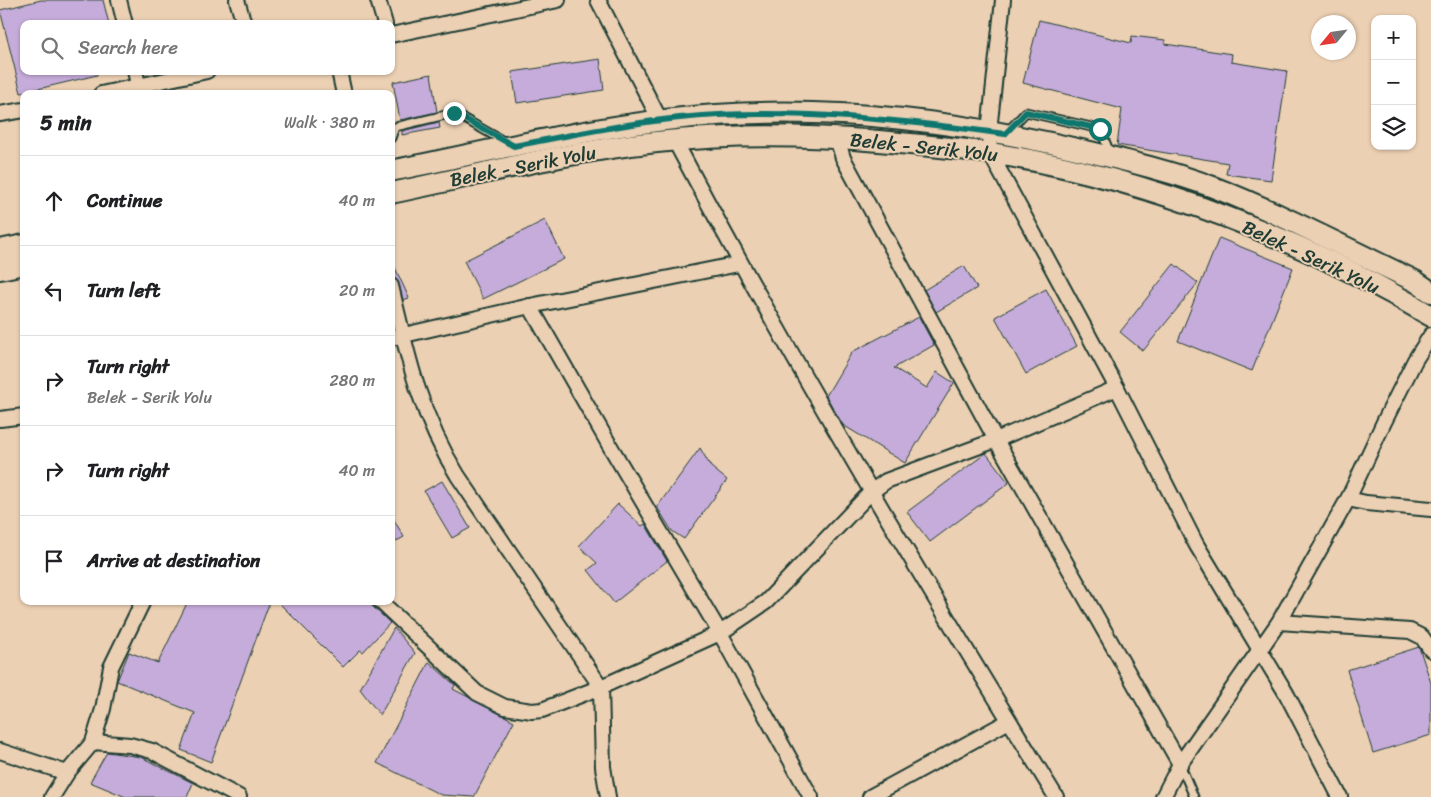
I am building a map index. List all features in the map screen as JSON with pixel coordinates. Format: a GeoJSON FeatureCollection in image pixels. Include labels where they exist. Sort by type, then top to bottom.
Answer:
{"type":"FeatureCollection","features":[{"type":"Feature","properties":{"kind":"main road","name":"Belek - Serik Yolu"},"geometry":{"type":"LineString","coordinates":[[395,170],[604,128],[660,120],[718,115],[813,114],[918,121],[997,132],[1138,163],[1221,191],[1284,218],[1415,281],[1431,292]]}},
{"type":"Feature","properties":{"kind":"main road","name":"Belek - Serik Yolu"},"geometry":{"type":"LineString","coordinates":[[395,192],[601,150],[675,141],[803,135],[939,146],[990,153],[1100,176],[1202,206],[1331,262],[1431,316]]}},
{"type":"Feature","properties":{"kind":"main road"},"geometry":{"type":"LineString","coordinates":[[0,250],[20,246]]}},
{"type":"Feature","properties":{"kind":"main road"},"geometry":{"type":"LineString","coordinates":[[0,269],[20,265]]}},
{"type":"Feature","properties":{"kind":"street"},"geometry":{"type":"LineString","coordinates":[[119,0],[124,20]]}},
{"type":"Feature","properties":{"kind":"street"},"geometry":{"type":"LineString","coordinates":[[238,0],[243,20]]}},
{"type":"Feature","properties":{"kind":"street"},"geometry":{"type":"LineString","coordinates":[[378,0],[384,20]]}},
{"type":"Feature","properties":{"kind":"street"},"geometry":{"type":"LineString","coordinates":[[395,34],[558,0]]}},
{"type":"Feature","properties":{"kind":"street"},"geometry":{"type":"LineString","coordinates":[[598,0],[660,120]]}},
{"type":"Feature","properties":{"kind":"street"},"geometry":{"type":"LineString","coordinates":[[1003,0],[997,132],[990,153],[1116,388],[1196,544],[1286,693],[1340,797]]}},
{"type":"Feature","properties":{"kind":"street"},"geometry":{"type":"LineString","coordinates":[[136,75],[140,90],[193,75]]}},
{"type":"Feature","properties":{"kind":"street"},"geometry":{"type":"LineString","coordinates":[[340,75],[343,90]]}},
{"type":"Feature","properties":{"kind":"street"},"geometry":{"type":"LineString","coordinates":[[0,114],[20,111]]}},
{"type":"Feature","properties":{"kind":"street"},"geometry":{"type":"LineString","coordinates":[[837,138],[843,158],[996,440],[1180,764]]}},
{"type":"Feature","properties":{"kind":"street"},"geometry":{"type":"LineString","coordinates":[[675,141],[740,264],[871,492],[1056,797]]}},
{"type":"Feature","properties":{"kind":"street"},"geometry":{"type":"LineString","coordinates":[[397,337],[530,306],[740,264]]}},
{"type":"Feature","properties":{"kind":"street"},"geometry":{"type":"LineString","coordinates":[[530,306],[720,632],[811,797]]}},
{"type":"Feature","properties":{"kind":"street"},"geometry":{"type":"LineString","coordinates":[[395,320],[397,337],[418,396],[444,453],[601,687],[603,767],[608,797]]}},
{"type":"Feature","properties":{"kind":"street"},"geometry":{"type":"LineString","coordinates":[[1163,797],[1180,764],[1279,622],[1348,499],[1415,360],[1431,335]]}},
{"type":"Feature","properties":{"kind":"street"},"geometry":{"type":"LineString","coordinates":[[384,605],[478,693],[505,708],[542,710],[601,687],[720,632],[766,602],[871,492],[895,476],[996,440],[1116,388]]}},
{"type":"Feature","properties":{"kind":"street"},"geometry":{"type":"LineString","coordinates":[[0,419],[20,416]]}},
{"type":"Feature","properties":{"kind":"street"},"geometry":{"type":"LineString","coordinates":[[1348,499],[1366,503],[1431,508]]}},
{"type":"Feature","properties":{"kind":"street"},"geometry":{"type":"LineString","coordinates":[[52,797],[67,773],[93,742],[103,709],[111,667],[141,605]]}},
{"type":"Feature","properties":{"kind":"street"},"geometry":{"type":"LineString","coordinates":[[1279,622],[1410,632],[1422,637],[1431,650]]}},
{"type":"Feature","properties":{"kind":"street"},"geometry":{"type":"LineString","coordinates":[[870,797],[1009,721]]}},
{"type":"Feature","properties":{"kind":"street"},"geometry":{"type":"LineString","coordinates":[[93,742],[130,745],[152,751],[239,797]]}},
{"type":"Feature","properties":{"kind":"street"},"geometry":{"type":"LineString","coordinates":[[0,751],[67,773]]}},
{"type":"Feature","properties":{"kind":"lane"},"geometry":{"type":"LineString","coordinates":[[395,129],[396,127],[454,113],[514,146]]}},
{"type":"Feature","properties":{"kind":"lane"},"geometry":{"type":"LineString","coordinates":[[1180,764],[1194,797]]}},
{"type":"Feature","properties":{"kind":"building"},"geometry":{"type":"Polygon","coordinates":[[[41,0],[103,0],[108,20],[20,20],[20,75],[97,75],[34,90],[20,90],[0,10],[41,0]]]}},
{"type":"Feature","properties":{"kind":"building"},"geometry":{"type":"Polygon","coordinates":[[[1039,20],[1131,43],[1132,36],[1165,40],[1165,44],[1232,54],[1231,62],[1287,71],[1271,180],[1226,174],[1228,163],[1117,145],[1122,109],[1023,83],[1039,20]]]}},
{"type":"Feature","properties":{"kind":"building"},"geometry":{"type":"Polygon","coordinates":[[[600,59],[604,90],[517,103],[512,72],[600,59]]]}},
{"type":"Feature","properties":{"kind":"building"},"geometry":{"type":"Polygon","coordinates":[[[431,74],[437,112],[400,120],[393,82],[431,74]]]}},
{"type":"Feature","properties":{"kind":"building"},"geometry":{"type":"Polygon","coordinates":[[[439,122],[440,128],[402,135],[402,131],[439,122]]]}},
{"type":"Feature","properties":{"kind":"building"},"geometry":{"type":"Polygon","coordinates":[[[545,220],[564,259],[483,299],[464,261],[545,220]]]}},
{"type":"Feature","properties":{"kind":"building"},"geometry":{"type":"Polygon","coordinates":[[[1219,238],[1293,268],[1252,371],[1178,341],[1219,238]]]}},
{"type":"Feature","properties":{"kind":"building"},"geometry":{"type":"Polygon","coordinates":[[[1174,264],[1198,283],[1143,351],[1120,332],[1174,264]]]}},
{"type":"Feature","properties":{"kind":"building"},"geometry":{"type":"Polygon","coordinates":[[[964,266],[977,288],[936,312],[924,290],[964,266]]]}},
{"type":"Feature","properties":{"kind":"building"},"geometry":{"type":"Polygon","coordinates":[[[395,268],[409,298],[403,300],[399,284],[395,280],[395,268]]]}},
{"type":"Feature","properties":{"kind":"building"},"geometry":{"type":"Polygon","coordinates":[[[1046,289],[1077,346],[1026,374],[995,317],[1046,289]]]}},
{"type":"Feature","properties":{"kind":"building"},"geometry":{"type":"Polygon","coordinates":[[[919,317],[934,345],[894,368],[927,388],[937,372],[954,383],[905,463],[843,425],[826,396],[852,352],[919,317]]]}},
{"type":"Feature","properties":{"kind":"building"},"geometry":{"type":"Polygon","coordinates":[[[700,448],[711,467],[727,480],[684,539],[672,531],[657,507],[700,448]]]}},
{"type":"Feature","properties":{"kind":"building"},"geometry":{"type":"Polygon","coordinates":[[[986,453],[1009,483],[930,542],[907,512],[986,453]]]}},
{"type":"Feature","properties":{"kind":"building"},"geometry":{"type":"Polygon","coordinates":[[[442,481],[470,528],[452,538],[424,491],[442,481]]]}},
{"type":"Feature","properties":{"kind":"building"},"geometry":{"type":"Polygon","coordinates":[[[618,504],[642,526],[645,524],[667,561],[614,603],[588,570],[597,563],[579,546],[618,504]]]}},
{"type":"Feature","properties":{"kind":"building"},"geometry":{"type":"Polygon","coordinates":[[[395,522],[404,537],[395,542],[395,522]]]}},
{"type":"Feature","properties":{"kind":"building"},"geometry":{"type":"Polygon","coordinates":[[[186,605],[269,605],[211,762],[181,750],[195,713],[117,681],[129,652],[158,663],[186,605]]]}},
{"type":"Feature","properties":{"kind":"building"},"geometry":{"type":"Polygon","coordinates":[[[281,605],[371,605],[390,623],[363,652],[360,650],[343,667],[281,605]]]}},
{"type":"Feature","properties":{"kind":"building"},"geometry":{"type":"Polygon","coordinates":[[[394,628],[415,653],[380,715],[360,689],[394,628]]]}},
{"type":"Feature","properties":{"kind":"building"},"geometry":{"type":"Polygon","coordinates":[[[1419,647],[1431,683],[1431,735],[1373,753],[1347,670],[1419,647]]]}},
{"type":"Feature","properties":{"kind":"building"},"geometry":{"type":"Polygon","coordinates":[[[429,662],[455,685],[453,689],[514,721],[474,797],[441,795],[377,763],[429,662]]]}},
{"type":"Feature","properties":{"kind":"building"},"geometry":{"type":"Polygon","coordinates":[[[107,752],[141,757],[193,783],[187,797],[126,797],[90,782],[107,752]]]}},
{"type":"Feature","properties":{"kind":"route"},"geometry":{"type":"LineString","coordinates":[[454,113],[514,146],[604,128],[660,120],[718,115],[813,114],[918,121],[1005,134],[1026,112],[1100,129]]}}]}
